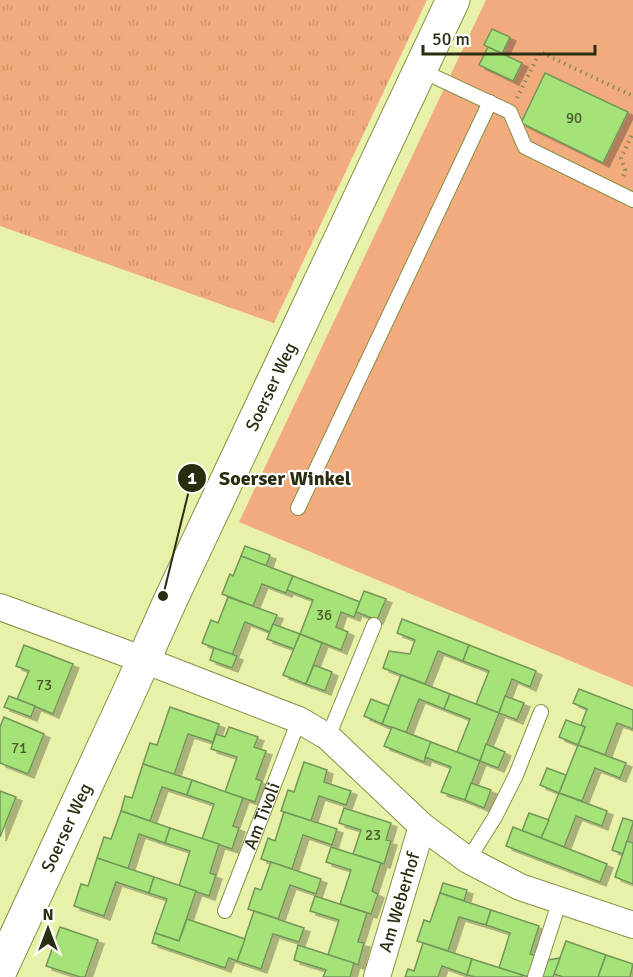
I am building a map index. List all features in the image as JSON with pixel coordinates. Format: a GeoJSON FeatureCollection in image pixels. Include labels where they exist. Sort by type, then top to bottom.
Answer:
{"type":"FeatureCollection","features":[{"type":"Feature","properties":{"kind":"street","name":"Soerser Weg"},"geometry":{"type":"LineString","coordinates":[[0,971],[171,599],[453,0]]}},
{"type":"Feature","properties":{"kind":"street"},"geometry":{"type":"LineString","coordinates":[[0,607],[299,720],[328,737],[422,826],[468,860],[520,887],[633,925]]}},
{"type":"Feature","properties":{"kind":"street","name":"Am Weberhof"},"geometry":{"type":"LineString","coordinates":[[377,977],[422,826]]}},
{"type":"Feature","properties":{"kind":"lane"},"geometry":{"type":"LineString","coordinates":[[420,70],[510,112],[525,147],[633,200]]}},
{"type":"Feature","properties":{"kind":"lane"},"geometry":{"type":"LineString","coordinates":[[298,508],[490,102]]}},
{"type":"Feature","properties":{"kind":"lane"},"geometry":{"type":"LineString","coordinates":[[328,737],[374,625]]}},
{"type":"Feature","properties":{"kind":"lane"},"geometry":{"type":"LineString","coordinates":[[468,860],[495,817],[516,775],[542,712]]}},
{"type":"Feature","properties":{"kind":"lane","name":"Am Tivoli"},"geometry":{"type":"LineString","coordinates":[[225,911],[299,720]]}},
{"type":"Feature","properties":{"kind":"lane"},"geometry":{"type":"LineString","coordinates":[[535,977],[560,900]]}},
{"type":"Feature","properties":{"kind":"path"},"geometry":{"type":"LineString","coordinates":[[510,112],[540,52],[633,96]]}},
{"type":"Feature","properties":{"kind":"path"},"geometry":{"type":"LineString","coordinates":[[616,191],[625,170],[621,158],[633,133]]}},
{"type":"Feature","properties":{"kind":"green space"},"geometry":{"type":"Polygon","coordinates":[[[0,0],[427,0],[274,323],[0,226],[0,0]]]}},
{"type":"Feature","properties":{"kind":"green space"},"geometry":{"type":"Polygon","coordinates":[[[486,0],[633,0],[633,687],[239,522],[486,0]]]}},
{"type":"Feature","properties":{"kind":"building"},"geometry":{"type":"Polygon","coordinates":[[[492,29],[510,37],[502,54],[484,45],[492,29]]]}},
{"type":"Feature","properties":{"kind":"building"},"geometry":{"type":"Polygon","coordinates":[[[488,47],[522,63],[513,81],[479,65],[488,47]]]}},
{"type":"Feature","properties":{"kind":"building"},"geometry":{"type":"Polygon","coordinates":[[[545,73],[628,112],[603,163],[521,123],[545,73]]]}},
{"type":"Feature","properties":{"kind":"building"},"geometry":{"type":"Polygon","coordinates":[[[245,546],[270,555],[266,566],[241,556],[245,546]]]}},
{"type":"Feature","properties":{"kind":"building"},"geometry":{"type":"Polygon","coordinates":[[[241,556],[293,576],[286,593],[262,584],[253,606],[222,594],[241,556]]]}},
{"type":"Feature","properties":{"kind":"building"},"geometry":{"type":"Polygon","coordinates":[[[293,576],[360,602],[354,617],[341,612],[336,627],[348,632],[341,650],[300,634],[313,600],[287,590],[293,576]]]}},
{"type":"Feature","properties":{"kind":"building"},"geometry":{"type":"Polygon","coordinates":[[[364,591],[386,599],[377,620],[356,612],[364,591]]]}},
{"type":"Feature","properties":{"kind":"building"},"geometry":{"type":"Polygon","coordinates":[[[228,597],[277,615],[270,632],[245,622],[232,655],[202,643],[211,620],[218,623],[228,597]]]}},
{"type":"Feature","properties":{"kind":"building"},"geometry":{"type":"Polygon","coordinates":[[[402,619],[469,645],[463,661],[438,651],[425,684],[383,668],[389,651],[410,654],[415,640],[397,633],[402,619]]]}},
{"type":"Feature","properties":{"kind":"building"},"geometry":{"type":"Polygon","coordinates":[[[273,624],[300,634],[294,649],[267,639],[273,624]]]}},
{"type":"Feature","properties":{"kind":"building"},"geometry":{"type":"Polygon","coordinates":[[[300,634],[322,643],[306,684],[283,675],[300,634]]]}},
{"type":"Feature","properties":{"kind":"building"},"geometry":{"type":"Polygon","coordinates":[[[24,645],[73,664],[53,714],[17,699],[29,671],[16,666],[24,645]]]}},
{"type":"Feature","properties":{"kind":"building"},"geometry":{"type":"Polygon","coordinates":[[[469,645],[536,671],[530,687],[512,679],[499,713],[476,704],[489,671],[463,661],[469,645]]]}},
{"type":"Feature","properties":{"kind":"building"},"geometry":{"type":"Polygon","coordinates":[[[214,648],[237,656],[232,668],[210,660],[214,648]]]}},
{"type":"Feature","properties":{"kind":"building"},"geometry":{"type":"Polygon","coordinates":[[[314,665],[332,672],[325,691],[306,684],[314,665]]]}},
{"type":"Feature","properties":{"kind":"building"},"geometry":{"type":"Polygon","coordinates":[[[401,675],[450,694],[444,709],[419,699],[406,733],[382,724],[401,675]]]}},
{"type":"Feature","properties":{"kind":"building"},"geometry":{"type":"Polygon","coordinates":[[[579,689],[633,710],[633,729],[617,723],[605,755],[578,745],[585,727],[581,725],[587,709],[573,703],[579,689]]]}},
{"type":"Feature","properties":{"kind":"building"},"geometry":{"type":"Polygon","coordinates":[[[450,694],[499,713],[480,761],[457,752],[470,719],[444,709],[450,694]]]}},
{"type":"Feature","properties":{"kind":"building"},"geometry":{"type":"Polygon","coordinates":[[[9,696],[35,706],[31,717],[4,707],[9,696]]]}},
{"type":"Feature","properties":{"kind":"building"},"geometry":{"type":"Polygon","coordinates":[[[505,696],[524,703],[517,720],[499,713],[505,696]]]}},
{"type":"Feature","properties":{"kind":"building"},"geometry":{"type":"Polygon","coordinates":[[[371,699],[389,706],[382,724],[364,716],[371,699]]]}},
{"type":"Feature","properties":{"kind":"building"},"geometry":{"type":"Polygon","coordinates":[[[170,707],[219,724],[213,742],[188,734],[174,775],[143,764],[150,743],[157,745],[170,707]]]}},
{"type":"Feature","properties":{"kind":"building"},"geometry":{"type":"Polygon","coordinates":[[[4,717],[44,734],[28,774],[0,763],[0,727],[4,717]]]}},
{"type":"Feature","properties":{"kind":"building"},"geometry":{"type":"Polygon","coordinates":[[[566,720],[585,727],[578,745],[559,737],[566,720]]]}},
{"type":"Feature","properties":{"kind":"building"},"geometry":{"type":"Polygon","coordinates":[[[229,727],[258,737],[254,747],[266,751],[256,779],[262,781],[255,802],[225,792],[237,757],[211,749],[216,734],[225,737],[229,727]]]}},
{"type":"Feature","properties":{"kind":"building"},"geometry":{"type":"Polygon","coordinates":[[[392,727],[431,742],[424,762],[384,746],[392,727]]]}},
{"type":"Feature","properties":{"kind":"building"},"geometry":{"type":"Polygon","coordinates":[[[431,742],[480,761],[465,800],[441,792],[451,767],[425,757],[431,742]]]}},
{"type":"Feature","properties":{"kind":"building"},"geometry":{"type":"Polygon","coordinates":[[[486,744],[505,752],[498,768],[480,761],[486,744]]]}},
{"type":"Feature","properties":{"kind":"building"},"geometry":{"type":"Polygon","coordinates":[[[578,745],[626,763],[620,778],[595,768],[582,801],[559,793],[578,745]]]}},
{"type":"Feature","properties":{"kind":"building"},"geometry":{"type":"Polygon","coordinates":[[[304,762],[327,770],[324,782],[351,791],[346,805],[319,796],[311,821],[281,811],[288,790],[294,792],[304,762]]]}},
{"type":"Feature","properties":{"kind":"building"},"geometry":{"type":"Polygon","coordinates":[[[143,764],[192,780],[187,795],[162,787],[150,821],[121,811],[125,796],[132,798],[143,764]]]}},
{"type":"Feature","properties":{"kind":"building"},"geometry":{"type":"Polygon","coordinates":[[[547,768],[566,775],[559,793],[540,785],[547,768]]]}},
{"type":"Feature","properties":{"kind":"building"},"geometry":{"type":"Polygon","coordinates":[[[192,780],[243,798],[233,826],[239,828],[232,849],[202,839],[214,804],[187,795],[192,780]]]}},
{"type":"Feature","properties":{"kind":"building"},"geometry":{"type":"Polygon","coordinates":[[[471,783],[491,790],[484,808],[465,800],[471,783]]]}},
{"type":"Feature","properties":{"kind":"building"},"geometry":{"type":"Polygon","coordinates":[[[0,791],[16,797],[0,837],[0,791]]]}},
{"type":"Feature","properties":{"kind":"building"},"geometry":{"type":"Polygon","coordinates":[[[559,793],[607,811],[602,826],[576,816],[564,847],[541,838],[559,793]]]}},
{"type":"Feature","properties":{"kind":"building"},"geometry":{"type":"Polygon","coordinates":[[[344,808],[391,823],[386,840],[391,841],[384,864],[353,854],[361,830],[339,823],[344,808]]]}},
{"type":"Feature","properties":{"kind":"building"},"geometry":{"type":"Polygon","coordinates":[[[121,811],[170,828],[165,843],[139,834],[128,869],[97,858],[104,837],[111,839],[121,811]]]}},
{"type":"Feature","properties":{"kind":"building"},"geometry":{"type":"Polygon","coordinates":[[[284,812],[337,829],[332,845],[303,835],[292,869],[261,859],[268,838],[275,841],[284,812]]]}},
{"type":"Feature","properties":{"kind":"building"},"geometry":{"type":"Polygon","coordinates":[[[529,813],[549,820],[541,838],[522,831],[529,813]]]}},
{"type":"Feature","properties":{"kind":"building"},"geometry":{"type":"Polygon","coordinates":[[[623,818],[633,823],[623,854],[612,850],[623,818]]]}},
{"type":"Feature","properties":{"kind":"building"},"geometry":{"type":"Polygon","coordinates":[[[513,827],[607,864],[600,882],[506,846],[513,827]]]}},
{"type":"Feature","properties":{"kind":"building"},"geometry":{"type":"Polygon","coordinates":[[[170,828],[219,844],[210,873],[216,875],[209,896],[179,886],[190,851],[165,843],[170,828]]]}},
{"type":"Feature","properties":{"kind":"building"},"geometry":{"type":"Polygon","coordinates":[[[627,841],[633,843],[633,884],[615,877],[627,841]]]}},
{"type":"Feature","properties":{"kind":"building"},"geometry":{"type":"Polygon","coordinates":[[[331,847],[381,863],[372,891],[378,894],[371,914],[340,904],[351,870],[326,862],[331,847]]]}},
{"type":"Feature","properties":{"kind":"building"},"geometry":{"type":"Polygon","coordinates":[[[97,858],[154,877],[149,893],[116,882],[104,916],[74,906],[81,884],[88,886],[97,858]]]}},
{"type":"Feature","properties":{"kind":"building"},"geometry":{"type":"Polygon","coordinates":[[[271,862],[321,879],[316,894],[290,885],[278,919],[248,909],[255,888],[261,890],[271,862]]]}},
{"type":"Feature","properties":{"kind":"building"},"geometry":{"type":"Polygon","coordinates":[[[154,877],[196,891],[179,941],[155,933],[167,899],[149,893],[154,877]]]}},
{"type":"Feature","properties":{"kind":"building"},"geometry":{"type":"Polygon","coordinates":[[[443,883],[467,890],[464,901],[440,893],[443,883]]]}},
{"type":"Feature","properties":{"kind":"building"},"geometry":{"type":"Polygon","coordinates":[[[440,893],[491,910],[486,925],[459,917],[448,951],[417,941],[424,920],[430,922],[440,893]]]}},
{"type":"Feature","properties":{"kind":"building"},"geometry":{"type":"Polygon","coordinates":[[[315,896],[367,913],[358,942],[364,943],[358,965],[328,955],[339,920],[310,911],[315,896]]]}},
{"type":"Feature","properties":{"kind":"building"},"geometry":{"type":"Polygon","coordinates":[[[491,910],[539,926],[530,954],[536,956],[529,977],[499,968],[510,933],[486,925],[491,910]]]}},
{"type":"Feature","properties":{"kind":"building"},"geometry":{"type":"Polygon","coordinates":[[[254,911],[304,928],[299,942],[273,934],[261,969],[237,961],[254,911]]]}},
{"type":"Feature","properties":{"kind":"building"},"geometry":{"type":"Polygon","coordinates":[[[187,919],[245,939],[237,961],[229,958],[225,968],[152,943],[155,933],[179,941],[187,919]]]}},
{"type":"Feature","properties":{"kind":"building"},"geometry":{"type":"Polygon","coordinates":[[[60,927],[98,940],[85,977],[46,966],[60,927]]]}},
{"type":"Feature","properties":{"kind":"building"},"geometry":{"type":"Polygon","coordinates":[[[566,941],[606,955],[598,977],[563,977],[554,974],[566,941]]]}},
{"type":"Feature","properties":{"kind":"building"},"geometry":{"type":"Polygon","coordinates":[[[423,943],[472,959],[467,975],[442,966],[438,977],[405,977],[408,969],[414,971],[423,943]]]}},
{"type":"Feature","properties":{"kind":"building"},"geometry":{"type":"Polygon","coordinates":[[[298,945],[354,963],[350,977],[323,977],[326,970],[294,960],[298,945]]]}},
{"type":"Feature","properties":{"kind":"building"},"geometry":{"type":"Polygon","coordinates":[[[606,955],[633,964],[630,977],[598,977],[606,955]]]}},
{"type":"Feature","properties":{"kind":"building"},"geometry":{"type":"Polygon","coordinates":[[[560,958],[553,977],[542,977],[548,960],[560,958]]]}},
{"type":"Feature","properties":{"kind":"building"},"geometry":{"type":"Polygon","coordinates":[[[472,959],[522,975],[522,977],[467,975],[472,959]]]}},
{"type":"Feature","properties":{"kind":"place","name":"Soerser Winkel"},"geometry":{"type":"Point","coordinates":[163,596]}}]}
